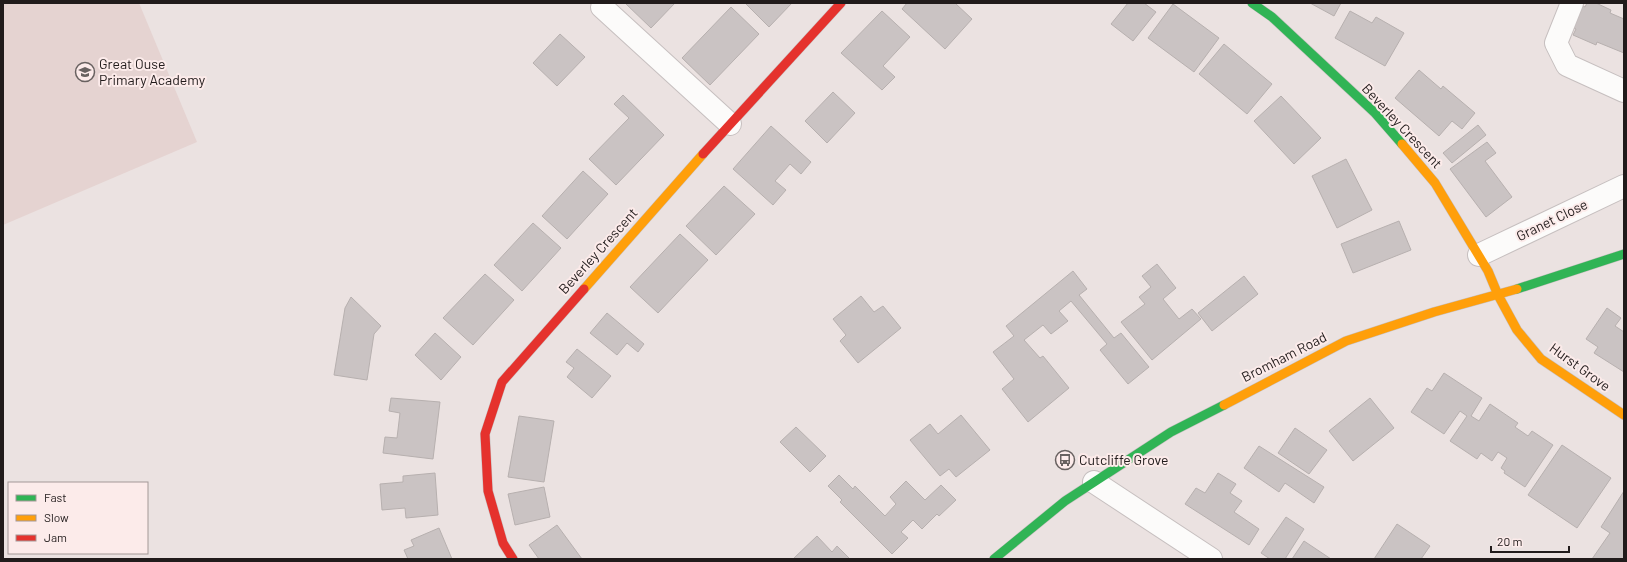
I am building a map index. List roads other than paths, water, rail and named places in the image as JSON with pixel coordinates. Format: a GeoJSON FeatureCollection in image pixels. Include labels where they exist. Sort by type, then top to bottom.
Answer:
{"type":"FeatureCollection","features":[{"type":"Feature","properties":{"kind":"street","name":"Beverley Crescent"},"geometry":{"type":"LineString","coordinates":[[513,559],[503,544],[488,491],[485,434],[502,382],[730,124],[841,3]]}},
{"type":"Feature","properties":{"kind":"street","name":"Beverley Crescent"},"geometry":{"type":"LineString","coordinates":[[1252,3],[1272,17],[1375,113],[1435,183],[1479,255],[1490,275],[1498,295]]}},
{"type":"Feature","properties":{"kind":"street"},"geometry":{"type":"LineString","coordinates":[[1572,3],[1556,43],[1567,65],[1624,91]]}},
{"type":"Feature","properties":{"kind":"street"},"geometry":{"type":"LineString","coordinates":[[602,7],[730,124]]}},
{"type":"Feature","properties":{"kind":"street","name":"Granet Close"},"geometry":{"type":"LineString","coordinates":[[1479,255],[1624,186]]}},
{"type":"Feature","properties":{"kind":"street","name":"Bromham Road"},"geometry":{"type":"LineString","coordinates":[[994,559],[1065,501],[1171,432],[1346,341],[1434,312],[1498,295],[1624,254]]}},
{"type":"Feature","properties":{"kind":"street","name":"Hurst Grove"},"geometry":{"type":"LineString","coordinates":[[1498,295],[1517,330],[1541,359],[1624,415]]}},
{"type":"Feature","properties":{"kind":"street"},"geometry":{"type":"LineString","coordinates":[[1094,482],[1211,559]]}},
{"type":"Feature","properties":{"kind":"place","name":"Great Ouse Primary Academy"},"geometry":{"type":"Point","coordinates":[85,72]}},
{"type":"Feature","properties":{"kind":"place","name":"Cutcliffe Grove"},"geometry":{"type":"Point","coordinates":[1065,460]}}]}
